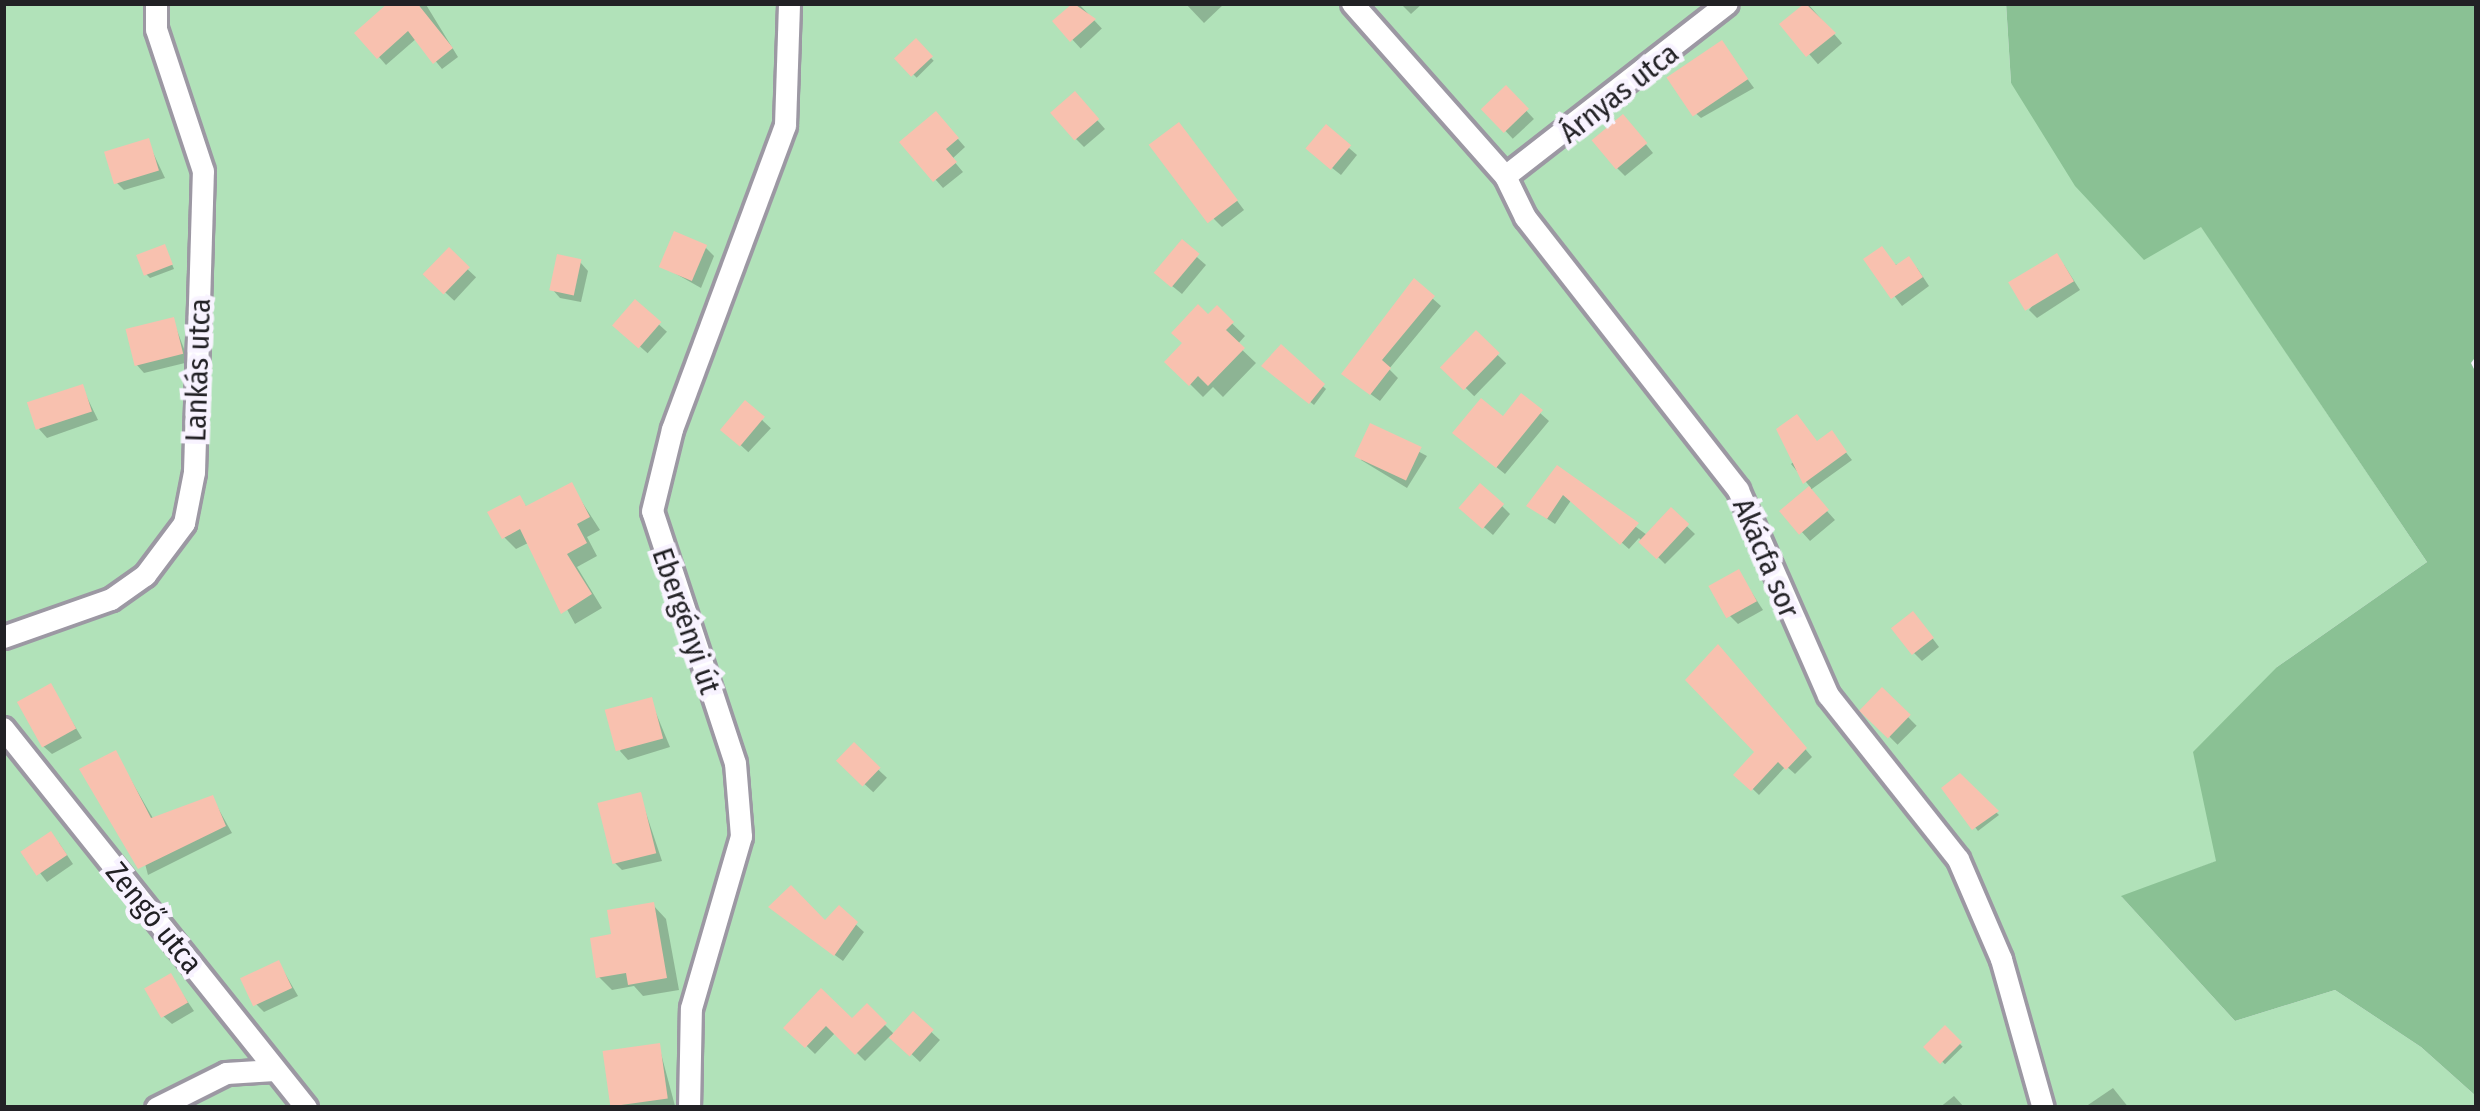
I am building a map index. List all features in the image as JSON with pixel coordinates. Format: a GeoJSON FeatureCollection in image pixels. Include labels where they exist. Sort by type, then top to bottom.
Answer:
{"type":"FeatureCollection","features":[{"type":"Feature","properties":{"kind":"street","name":"Lankás utca"},"geometry":{"type":"LineString","coordinates":[[3,637],[111,598],[145,575],[184,523],[194,472],[202,172],[156,29],[156,3]]}},
{"type":"Feature","properties":{"kind":"street","name":"Ebergényi út"},"geometry":{"type":"LineString","coordinates":[[688,1108],[691,1008],[741,836],[735,763],[652,511],[672,429],[785,125],[789,3]]}},
{"type":"Feature","properties":{"kind":"street","name":"Akácfa sor"},"geometry":{"type":"LineString","coordinates":[[1352,3],[1505,176],[1525,217],[1738,490],[1828,695],[1958,859],[2001,959],[2043,1108]]}},
{"type":"Feature","properties":{"kind":"street","name":"Árnyas utca"},"geometry":{"type":"LineString","coordinates":[[1505,176],[1727,3]]}},
{"type":"Feature","properties":{"kind":"street","name":"Zengő utca"},"geometry":{"type":"LineString","coordinates":[[3,728],[306,1108]]}},
{"type":"Feature","properties":{"kind":"street"},"geometry":{"type":"LineString","coordinates":[[156,1108],[226,1073],[274,1070]]}},
{"type":"Feature","properties":{"kind":"green space"},"geometry":{"type":"Polygon","coordinates":[[[3,3],[2006,3],[2011,83],[2201,226],[2427,562],[2277,667],[2217,861],[2122,897],[2235,1021],[2335,990],[2421,1047],[2477,1097],[2477,1108],[3,1108],[3,3]]]}},
{"type":"Feature","properties":{"kind":"green space"},"geometry":{"type":"Polygon","coordinates":[[[2006,3],[2477,3],[2477,355],[2471,363],[2477,375],[2477,1097],[2421,1047],[2335,990],[2235,1021],[2121,896],[2216,861],[2193,752],[2277,667],[2427,562],[2201,227],[2144,260],[2075,186],[2011,83],[2006,3]]]}},
{"type":"Feature","properties":{"kind":"building"},"geometry":{"type":"Polygon","coordinates":[[[388,3],[417,3],[453,48],[433,64],[408,31],[377,59],[354,33],[388,3]]]}},
{"type":"Feature","properties":{"kind":"building"},"geometry":{"type":"Polygon","coordinates":[[[1073,3],[1096,19],[1070,42],[1052,21],[1073,3]]]}},
{"type":"Feature","properties":{"kind":"building"},"geometry":{"type":"Polygon","coordinates":[[[1805,3],[1836,33],[1806,57],[1779,24],[1805,3]]]}},
{"type":"Feature","properties":{"kind":"building"},"geometry":{"type":"Polygon","coordinates":[[[916,38],[933,56],[911,77],[894,58],[916,38]]]}},
{"type":"Feature","properties":{"kind":"building"},"geometry":{"type":"Polygon","coordinates":[[[1722,40],[1748,79],[1693,116],[1666,77],[1722,40]]]}},
{"type":"Feature","properties":{"kind":"building"},"geometry":{"type":"Polygon","coordinates":[[[1506,85],[1529,109],[1504,133],[1481,109],[1506,85]]]}},
{"type":"Feature","properties":{"kind":"building"},"geometry":{"type":"Polygon","coordinates":[[[1075,91],[1099,119],[1074,141],[1050,113],[1075,91]]]}},
{"type":"Feature","properties":{"kind":"building"},"geometry":{"type":"Polygon","coordinates":[[[936,111],[959,138],[946,149],[957,162],[933,182],[899,142],[936,111]]]}},
{"type":"Feature","properties":{"kind":"building"},"geometry":{"type":"Polygon","coordinates":[[[1623,114],[1647,143],[1616,169],[1592,140],[1623,114]]]}},
{"type":"Feature","properties":{"kind":"building"},"geometry":{"type":"Polygon","coordinates":[[[1179,122],[1238,200],[1208,223],[1149,145],[1179,122]]]}},
{"type":"Feature","properties":{"kind":"building"},"geometry":{"type":"Polygon","coordinates":[[[1326,124],[1351,145],[1331,170],[1305,149],[1326,124]]]}},
{"type":"Feature","properties":{"kind":"building"},"geometry":{"type":"Polygon","coordinates":[[[149,138],[159,171],[114,184],[104,152],[149,138]]]}},
{"type":"Feature","properties":{"kind":"building"},"geometry":{"type":"Polygon","coordinates":[[[674,231],[707,245],[692,281],[659,267],[674,231]]]}},
{"type":"Feature","properties":{"kind":"building"},"geometry":{"type":"Polygon","coordinates":[[[1182,239],[1200,254],[1171,287],[1154,273],[1182,239]]]}},
{"type":"Feature","properties":{"kind":"building"},"geometry":{"type":"Polygon","coordinates":[[[165,244],[173,265],[144,276],[136,255],[165,244]]]}},
{"type":"Feature","properties":{"kind":"building"},"geometry":{"type":"Polygon","coordinates":[[[1882,246],[1896,265],[1909,256],[1923,277],[1891,299],[1863,259],[1882,246]]]}},
{"type":"Feature","properties":{"kind":"building"},"geometry":{"type":"Polygon","coordinates":[[[449,247],[470,267],[443,294],[423,274],[449,247]]]}},
{"type":"Feature","properties":{"kind":"building"},"geometry":{"type":"Polygon","coordinates":[[[2057,253],[2074,281],[2025,311],[2008,282],[2057,253]]]}},
{"type":"Feature","properties":{"kind":"building"},"geometry":{"type":"Polygon","coordinates":[[[557,254],[581,259],[574,295],[549,290],[557,254]]]}},
{"type":"Feature","properties":{"kind":"building"},"geometry":{"type":"Polygon","coordinates":[[[1414,278],[1435,296],[1382,360],[1391,368],[1370,395],[1341,374],[1414,278]]]}},
{"type":"Feature","properties":{"kind":"building"},"geometry":{"type":"Polygon","coordinates":[[[635,299],[661,322],[638,348],[612,325],[635,299]]]}},
{"type":"Feature","properties":{"kind":"building"},"geometry":{"type":"Polygon","coordinates":[[[1198,304],[1208,314],[1217,305],[1234,322],[1226,330],[1245,348],[1208,386],[1198,376],[1189,386],[1164,362],[1182,343],[1171,333],[1198,304]]]}},
{"type":"Feature","properties":{"kind":"building"},"geometry":{"type":"Polygon","coordinates":[[[174,317],[183,354],[135,366],[125,329],[174,317]]]}},
{"type":"Feature","properties":{"kind":"building"},"geometry":{"type":"Polygon","coordinates":[[[1476,330],[1500,353],[1464,390],[1440,367],[1476,330]]]}},
{"type":"Feature","properties":{"kind":"building"},"geometry":{"type":"Polygon","coordinates":[[[1281,344],[1325,384],[1309,404],[1261,366],[1281,344]]]}},
{"type":"Feature","properties":{"kind":"building"},"geometry":{"type":"Polygon","coordinates":[[[83,384],[92,412],[36,430],[27,402],[83,384]]]}},
{"type":"Feature","properties":{"kind":"building"},"geometry":{"type":"Polygon","coordinates":[[[1521,393],[1543,410],[1496,468],[1452,433],[1481,398],[1503,416],[1521,393]]]}},
{"type":"Feature","properties":{"kind":"building"},"geometry":{"type":"Polygon","coordinates":[[[745,400],[765,417],[740,447],[720,430],[745,400]]]}},
{"type":"Feature","properties":{"kind":"building"},"geometry":{"type":"Polygon","coordinates":[[[1797,414],[1817,441],[1832,430],[1847,452],[1803,484],[1776,429],[1797,414]]]}},
{"type":"Feature","properties":{"kind":"building"},"geometry":{"type":"Polygon","coordinates":[[[1370,423],[1422,447],[1406,481],[1354,457],[1370,423]]]}},
{"type":"Feature","properties":{"kind":"building"},"geometry":{"type":"Polygon","coordinates":[[[1557,465],[1639,523],[1620,545],[1563,495],[1547,519],[1526,506],[1557,465]]]}},
{"type":"Feature","properties":{"kind":"building"},"geometry":{"type":"Polygon","coordinates":[[[572,482],[590,517],[577,524],[587,543],[567,554],[592,594],[561,614],[520,529],[502,539],[487,512],[520,495],[526,506],[572,482]]]}},
{"type":"Feature","properties":{"kind":"building"},"geometry":{"type":"Polygon","coordinates":[[[1480,483],[1504,504],[1483,529],[1458,508],[1480,483]]]}},
{"type":"Feature","properties":{"kind":"building"},"geometry":{"type":"Polygon","coordinates":[[[1809,486],[1829,510],[1799,535],[1779,511],[1809,486]]]}},
{"type":"Feature","properties":{"kind":"building"},"geometry":{"type":"Polygon","coordinates":[[[1671,507],[1689,524],[1657,559],[1638,542],[1671,507]]]}},
{"type":"Feature","properties":{"kind":"building"},"geometry":{"type":"Polygon","coordinates":[[[1739,569],[1757,601],[1726,618],[1708,586],[1739,569]]]}},
{"type":"Feature","properties":{"kind":"building"},"geometry":{"type":"Polygon","coordinates":[[[1913,611],[1934,638],[1912,655],[1891,628],[1913,611]]]}},
{"type":"Feature","properties":{"kind":"building"},"geometry":{"type":"Polygon","coordinates":[[[1718,644],[1807,748],[1786,770],[1778,762],[1751,791],[1733,775],[1754,752],[1685,680],[1718,644]]]}},
{"type":"Feature","properties":{"kind":"building"},"geometry":{"type":"Polygon","coordinates":[[[51,683],[76,728],[42,747],[17,702],[51,683]]]}},
{"type":"Feature","properties":{"kind":"building"},"geometry":{"type":"Polygon","coordinates":[[[1882,687],[1911,715],[1888,739],[1859,711],[1882,687]]]}},
{"type":"Feature","properties":{"kind":"building"},"geometry":{"type":"Polygon","coordinates":[[[652,697],[663,739],[616,751],[605,710],[652,697]]]}},
{"type":"Feature","properties":{"kind":"building"},"geometry":{"type":"Polygon","coordinates":[[[854,742],[881,768],[863,786],[836,761],[854,742]]]}},
{"type":"Feature","properties":{"kind":"building"},"geometry":{"type":"Polygon","coordinates":[[[116,750],[151,818],[213,795],[226,826],[138,869],[79,769],[116,750]]]}},
{"type":"Feature","properties":{"kind":"building"},"geometry":{"type":"Polygon","coordinates":[[[1960,773],[1999,811],[1972,830],[1941,788],[1960,773]]]}},
{"type":"Feature","properties":{"kind":"building"},"geometry":{"type":"Polygon","coordinates":[[[641,792],[656,853],[613,864],[597,803],[641,792]]]}},
{"type":"Feature","properties":{"kind":"building"},"geometry":{"type":"Polygon","coordinates":[[[51,831],[67,855],[37,876],[20,852],[51,831]]]}},
{"type":"Feature","properties":{"kind":"building"},"geometry":{"type":"Polygon","coordinates":[[[791,885],[825,920],[839,905],[858,922],[834,956],[768,907],[791,885]]]}},
{"type":"Feature","properties":{"kind":"building"},"geometry":{"type":"Polygon","coordinates":[[[654,902],[667,978],[628,985],[626,973],[596,978],[590,938],[611,934],[607,910],[654,902]]]}},
{"type":"Feature","properties":{"kind":"building"},"geometry":{"type":"Polygon","coordinates":[[[279,960],[292,988],[253,1006],[240,978],[279,960]]]}},
{"type":"Feature","properties":{"kind":"building"},"geometry":{"type":"Polygon","coordinates":[[[171,973],[188,1002],[161,1018],[144,988],[171,973]]]}},
{"type":"Feature","properties":{"kind":"building"},"geometry":{"type":"Polygon","coordinates":[[[821,988],[852,1018],[867,1003],[887,1023],[855,1055],[826,1026],[805,1048],[783,1028],[821,988]]]}},
{"type":"Feature","properties":{"kind":"building"},"geometry":{"type":"Polygon","coordinates":[[[913,1011],[934,1030],[910,1056],[889,1038],[913,1011]]]}},
{"type":"Feature","properties":{"kind":"building"},"geometry":{"type":"Polygon","coordinates":[[[1945,1025],[1962,1042],[1940,1064],[1923,1047],[1945,1025]]]}},
{"type":"Feature","properties":{"kind":"building"},"geometry":{"type":"Polygon","coordinates":[[[660,1043],[668,1098],[610,1107],[603,1051],[660,1043]]]}}]}
